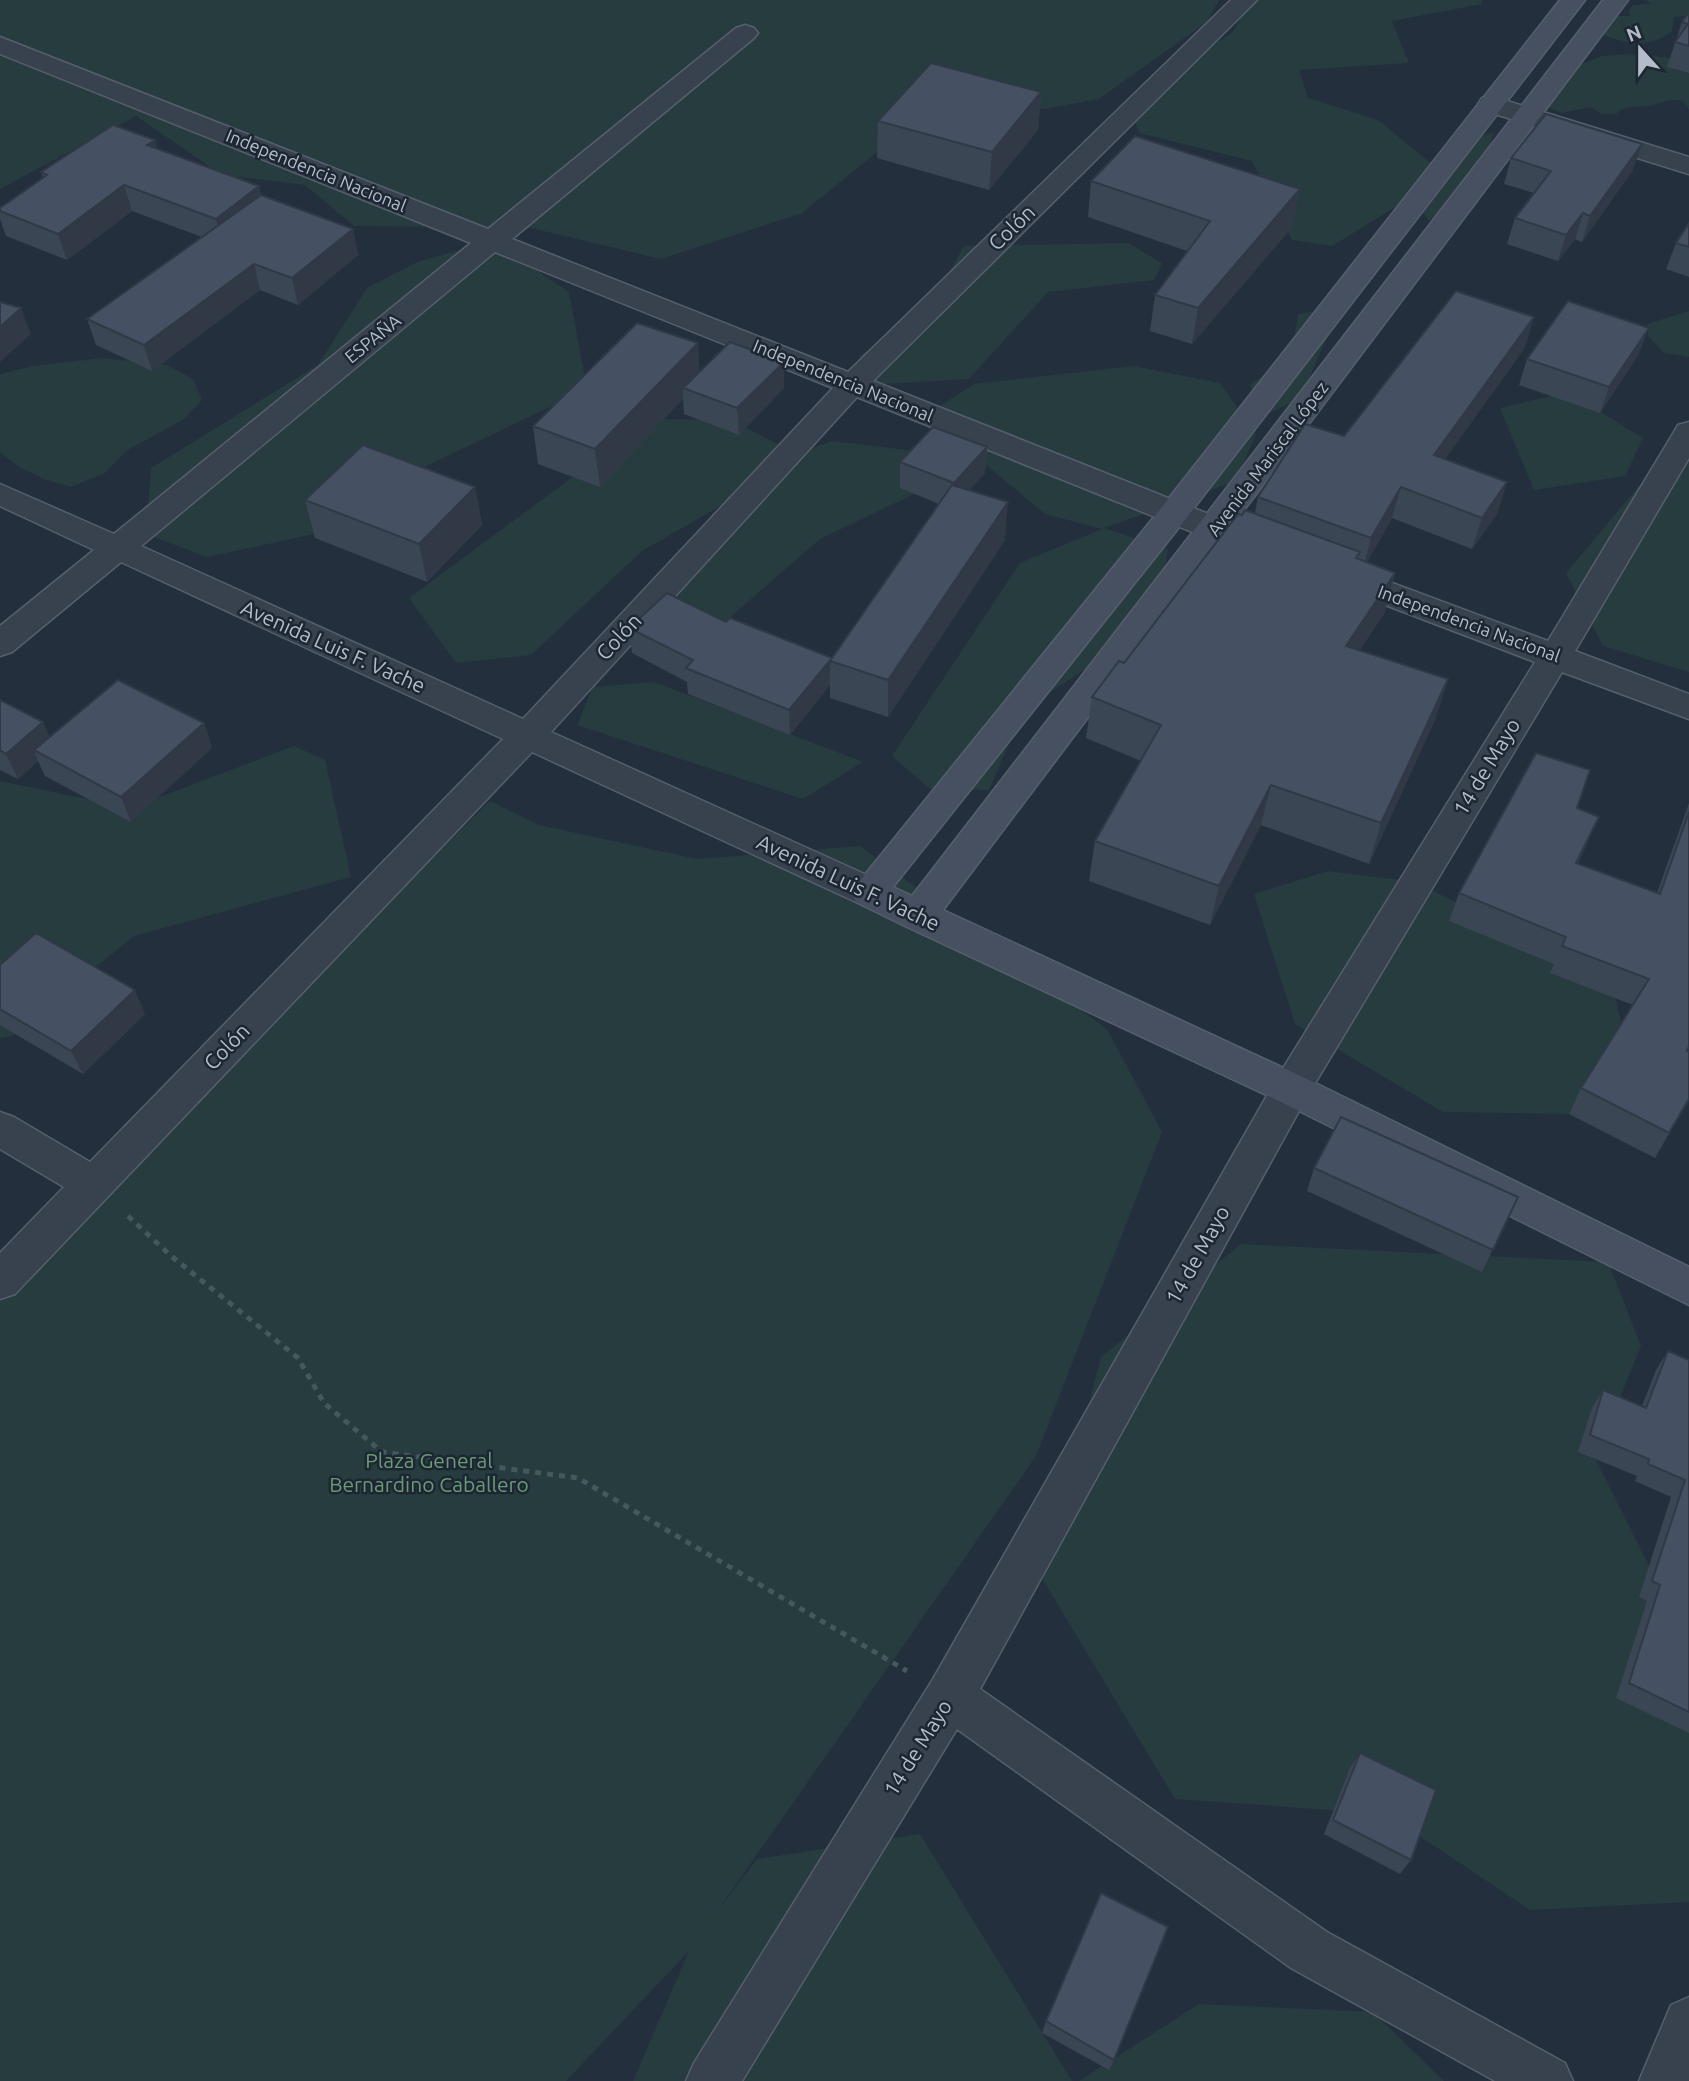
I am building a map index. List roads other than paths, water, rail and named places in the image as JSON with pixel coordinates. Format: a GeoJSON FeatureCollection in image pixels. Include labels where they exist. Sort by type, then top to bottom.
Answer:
{"type":"FeatureCollection","features":[{"type":"Feature","properties":{"kind":"street","name":"Colón"},"geometry":{"type":"LineString","coordinates":[[0,1281],[528,735],[852,385],[1245,0]]}},
{"type":"Feature","properties":{"kind":"street","name":"Avenida Mariscal López"},"geometry":{"type":"LineString","coordinates":[[870,892],[1173,514],[1573,0]]}},
{"type":"Feature","properties":{"kind":"street","name":"Avenida Mariscal López"},"geometry":{"type":"LineString","coordinates":[[918,915],[1616,0]]}},
{"type":"Feature","properties":{"kind":"street","name":"ESPAÑA"},"geometry":{"type":"LineString","coordinates":[[0,644],[745,33]]}},
{"type":"Feature","properties":{"kind":"street","name":"Independencia Nacional"},"geometry":{"type":"LineString","coordinates":[[0,45],[149,116],[493,241],[1173,514],[1280,554]]}},
{"type":"Feature","properties":{"kind":"street"},"geometry":{"type":"LineString","coordinates":[[1490,104],[1689,166]]}},
{"type":"Feature","properties":{"kind":"street","name":"14 de Mayo"},"geometry":{"type":"LineString","coordinates":[[712,2081],[950,1696],[1290,1089],[1689,432]]}},
{"type":"Feature","properties":{"kind":"street","name":"Avenida Luis F. Vache"},"geometry":{"type":"LineString","coordinates":[[0,494],[870,892],[1290,1089],[1689,1287]]}},
{"type":"Feature","properties":{"kind":"street","name":"Independencia Nacional"},"geometry":{"type":"LineString","coordinates":[[1320,568],[1689,707]]}},
{"type":"Feature","properties":{"kind":"street"},"geometry":{"type":"LineString","coordinates":[[0,1129],[93,1184]]}},
{"type":"Feature","properties":{"kind":"street"},"geometry":{"type":"LineString","coordinates":[[950,1696],[1309,1950],[1547,2081]]}},
{"type":"Feature","properties":{"kind":"street"},"geometry":{"type":"LineString","coordinates":[[1665,2081],[1689,2023]]}},
{"type":"Feature","properties":{"kind":"park label","name":"Plaza General Bernardino Caballero"},"geometry":{"type":"Point","coordinates":[429,1473]}}]}
